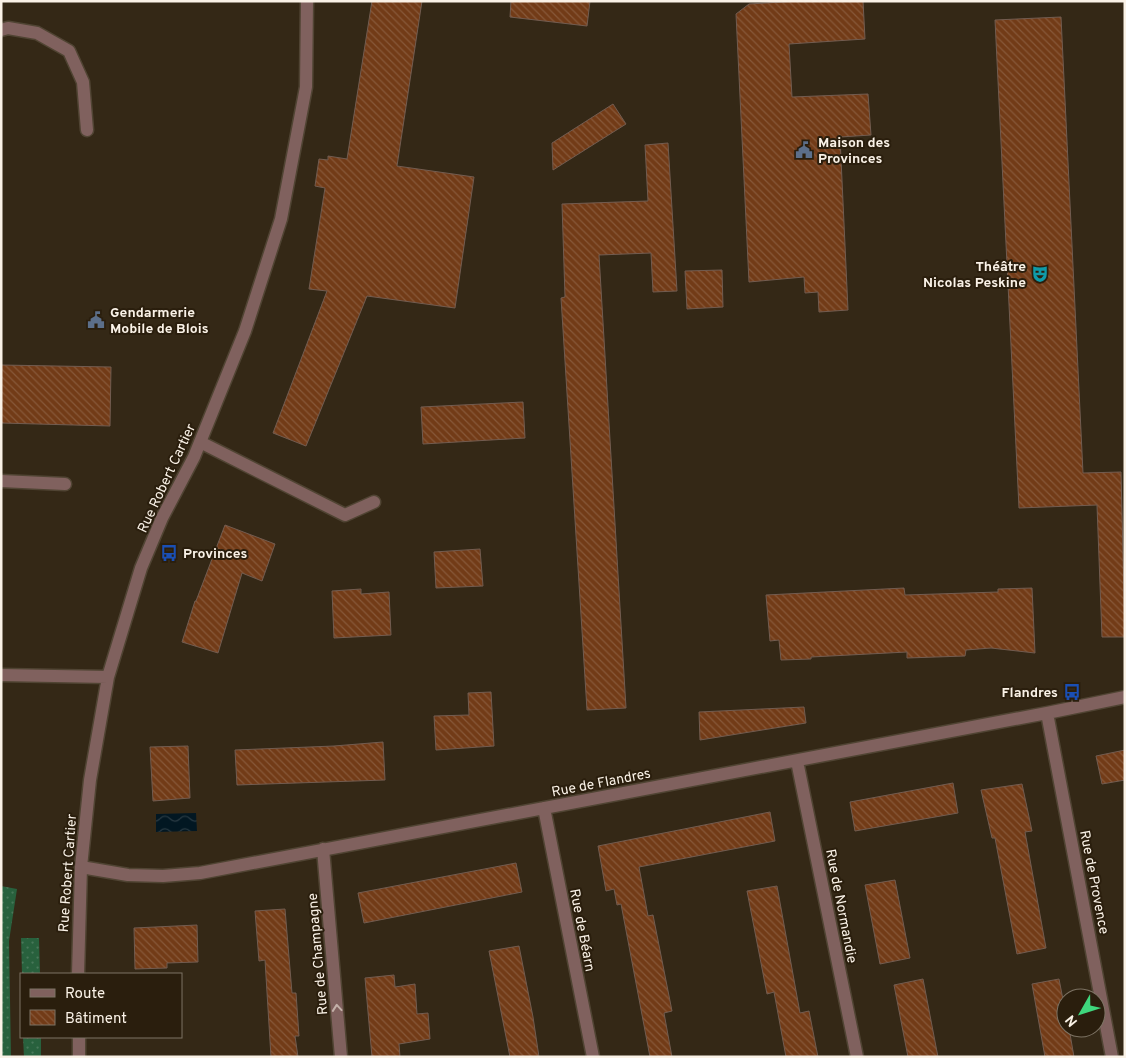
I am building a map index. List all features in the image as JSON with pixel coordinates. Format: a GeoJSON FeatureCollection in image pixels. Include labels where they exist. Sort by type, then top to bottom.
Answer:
{"type":"FeatureCollection","features":[{"type":"Feature","properties":{"kind":"street","name":"Rue Robert Cartier"},"geometry":{"type":"LineString","coordinates":[[78,973],[81,867],[90,780],[108,677],[141,568],[162,518],[194,457],[245,331],[281,219],[306,88],[307,1]]}},
{"type":"Feature","properties":{"kind":"street"},"geometry":{"type":"LineString","coordinates":[[1,30],[8,28],[37,33],[69,51],[83,82],[87,130]]}},
{"type":"Feature","properties":{"kind":"street"},"geometry":{"type":"LineString","coordinates":[[200,442],[345,515],[374,502]]}},
{"type":"Feature","properties":{"kind":"street"},"geometry":{"type":"LineString","coordinates":[[1,482],[65,484]]}},
{"type":"Feature","properties":{"kind":"street"},"geometry":{"type":"LineString","coordinates":[[1,675],[108,677]]}},
{"type":"Feature","properties":{"kind":"street","name":"Rue de Flandres"},"geometry":{"type":"LineString","coordinates":[[81,867],[128,875],[163,876],[200,873],[1125,697]]}},
{"type":"Feature","properties":{"kind":"street","name":"Rue de Provence"},"geometry":{"type":"LineString","coordinates":[[1047,713],[1112,1057]]}},
{"type":"Feature","properties":{"kind":"street","name":"Rue de Normandie"},"geometry":{"type":"LineString","coordinates":[[797,760],[857,1057]]}},
{"type":"Feature","properties":{"kind":"street","name":"Rue de Béarn"},"geometry":{"type":"LineString","coordinates":[[544,808],[593,1057]]}},
{"type":"Feature","properties":{"kind":"street","name":"Rue de Champagne"},"geometry":{"type":"LineString","coordinates":[[323,849],[341,1057]]}},
{"type":"Feature","properties":{"kind":"street"},"geometry":{"type":"LineString","coordinates":[[79,1038],[79,1057]]}},
{"type":"Feature","properties":{"kind":"green space"},"geometry":{"type":"Polygon","coordinates":[[[1,886],[17,889],[9,941],[11,1057],[1,1057],[1,886]]]}},
{"type":"Feature","properties":{"kind":"green space"},"geometry":{"type":"Polygon","coordinates":[[[21,938],[39,938],[40,973],[22,973],[21,938]]]}},
{"type":"Feature","properties":{"kind":"green space"},"geometry":{"type":"Polygon","coordinates":[[[23,1038],[41,1038],[41,1057],[24,1057],[23,1038]]]}},
{"type":"Feature","properties":{"kind":"water"},"geometry":{"type":"Polygon","coordinates":[[[196,813],[197,831],[156,832],[156,814],[196,813]]]}},
{"type":"Feature","properties":{"kind":"building"},"geometry":{"type":"Polygon","coordinates":[[[372,1],[422,1],[397,166],[474,177],[455,308],[367,296],[306,446],[273,433],[327,291],[309,289],[325,188],[315,186],[319,159],[328,160],[328,156],[347,159],[372,1]]]}},
{"type":"Feature","properties":{"kind":"building"},"geometry":{"type":"Polygon","coordinates":[[[511,1],[590,1],[587,26],[510,17],[511,1]]]}},
{"type":"Feature","properties":{"kind":"building","name":"Maison des Provinces"},"geometry":{"type":"Polygon","coordinates":[[[800,1],[863,1],[865,39],[789,44],[792,97],[868,94],[871,135],[840,137],[848,310],[819,312],[818,292],[805,293],[804,277],[749,282],[736,14],[749,4],[800,1]]]}},
{"type":"Feature","properties":{"kind":"building","name":"Théâtre Nicolas Peskine"},"geometry":{"type":"Polygon","coordinates":[[[1061,17],[1083,473],[1121,472],[1125,637],[1102,637],[1097,505],[1019,508],[995,20],[1061,17]]]}},
{"type":"Feature","properties":{"kind":"building"},"geometry":{"type":"Polygon","coordinates":[[[613,104],[626,124],[553,170],[552,143],[613,104]]]}},
{"type":"Feature","properties":{"kind":"building"},"geometry":{"type":"Polygon","coordinates":[[[668,143],[677,291],[653,292],[651,253],[599,255],[626,708],[587,710],[561,298],[565,297],[562,204],[648,201],[645,145],[668,143]]]}},
{"type":"Feature","properties":{"kind":"building"},"geometry":{"type":"Polygon","coordinates":[[[722,270],[723,307],[687,309],[685,271],[722,270]]]}},
{"type":"Feature","properties":{"kind":"building"},"geometry":{"type":"Polygon","coordinates":[[[1,365],[111,367],[110,426],[1,423],[1,365]]]}},
{"type":"Feature","properties":{"kind":"building"},"geometry":{"type":"Polygon","coordinates":[[[523,402],[525,438],[423,444],[421,407],[523,402]]]}},
{"type":"Feature","properties":{"kind":"building"},"geometry":{"type":"Polygon","coordinates":[[[225,525],[275,544],[262,581],[242,573],[218,653],[182,642],[195,601],[225,525]]]}},
{"type":"Feature","properties":{"kind":"building"},"geometry":{"type":"Polygon","coordinates":[[[480,549],[483,586],[436,588],[434,552],[480,549]]]}},
{"type":"Feature","properties":{"kind":"building"},"geometry":{"type":"Polygon","coordinates":[[[904,588],[905,595],[998,592],[998,589],[1032,588],[1035,653],[991,648],[966,650],[965,656],[907,658],[907,652],[781,660],[779,640],[770,641],[766,595],[904,588]]]}},
{"type":"Feature","properties":{"kind":"building"},"geometry":{"type":"Polygon","coordinates":[[[361,589],[361,594],[389,592],[391,635],[334,638],[332,591],[361,589]]]}},
{"type":"Feature","properties":{"kind":"building"},"geometry":{"type":"Polygon","coordinates":[[[491,692],[494,746],[436,750],[434,716],[469,715],[468,693],[491,692]]]}},
{"type":"Feature","properties":{"kind":"building"},"geometry":{"type":"Polygon","coordinates":[[[804,707],[806,723],[700,740],[699,712],[804,707]]]}},
{"type":"Feature","properties":{"kind":"building"},"geometry":{"type":"Polygon","coordinates":[[[383,742],[385,780],[237,785],[235,750],[383,742]]]}},
{"type":"Feature","properties":{"kind":"building"},"geometry":{"type":"Polygon","coordinates":[[[188,746],[190,798],[153,801],[150,747],[188,746]]]}},
{"type":"Feature","properties":{"kind":"building"},"geometry":{"type":"Polygon","coordinates":[[[1125,750],[1125,780],[1102,784],[1096,756],[1125,750]]]}},
{"type":"Feature","properties":{"kind":"building"},"geometry":{"type":"Polygon","coordinates":[[[953,783],[958,813],[855,831],[850,802],[953,783]]]}},
{"type":"Feature","properties":{"kind":"building"},"geometry":{"type":"Polygon","coordinates":[[[1022,784],[1032,831],[1025,832],[1046,948],[1017,954],[995,838],[992,838],[981,790],[1022,784]]]}},
{"type":"Feature","properties":{"kind":"building"},"geometry":{"type":"Polygon","coordinates":[[[770,812],[775,841],[639,867],[648,916],[653,915],[672,1011],[664,1013],[672,1057],[650,1057],[621,904],[617,905],[614,889],[606,891],[598,846],[770,812]]]}},
{"type":"Feature","properties":{"kind":"building"},"geometry":{"type":"Polygon","coordinates":[[[516,863],[522,892],[364,923],[358,893],[516,863]]]}},
{"type":"Feature","properties":{"kind":"building"},"geometry":{"type":"Polygon","coordinates":[[[895,880],[910,958],[880,964],[865,885],[895,880]]]}},
{"type":"Feature","properties":{"kind":"building"},"geometry":{"type":"Polygon","coordinates":[[[777,886],[800,1013],[809,1011],[818,1057],[786,1057],[774,992],[767,994],[747,891],[777,886]]]}},
{"type":"Feature","properties":{"kind":"building"},"geometry":{"type":"Polygon","coordinates":[[[285,909],[292,993],[296,993],[299,1036],[295,1036],[298,1057],[271,1057],[265,960],[259,961],[255,911],[285,909]]]}},
{"type":"Feature","properties":{"kind":"building"},"geometry":{"type":"Polygon","coordinates":[[[197,925],[198,962],[167,963],[167,968],[135,969],[134,928],[197,925]]]}},
{"type":"Feature","properties":{"kind":"building"},"geometry":{"type":"Polygon","coordinates":[[[519,946],[539,1057],[510,1057],[489,951],[519,946]]]}},
{"type":"Feature","properties":{"kind":"building"},"geometry":{"type":"Polygon","coordinates":[[[394,975],[395,987],[415,984],[417,1014],[428,1013],[430,1039],[399,1044],[400,1057],[372,1057],[365,978],[394,975]]]}},
{"type":"Feature","properties":{"kind":"building"},"geometry":{"type":"Polygon","coordinates":[[[923,979],[938,1057],[908,1057],[894,985],[923,979]]]}},
{"type":"Feature","properties":{"kind":"building"},"geometry":{"type":"Polygon","coordinates":[[[1059,979],[1061,988],[1056,988],[1056,1038],[1071,1038],[1074,1057],[1045,1057],[1032,984],[1059,979]]]}},
{"type":"Feature","properties":{"kind":"place","name":"Maison des Provinces"},"geometry":{"type":"Point","coordinates":[804,150]}},
{"type":"Feature","properties":{"kind":"place","name":"Théâtre Nicolas Peskine"},"geometry":{"type":"Point","coordinates":[1040,274]}},
{"type":"Feature","properties":{"kind":"place","name":"Gendarmerie Mobile de Blois"},"geometry":{"type":"Point","coordinates":[96,320]}},
{"type":"Feature","properties":{"kind":"place","name":"Provinces"},"geometry":{"type":"Point","coordinates":[169,553]}},
{"type":"Feature","properties":{"kind":"place","name":"Flandres"},"geometry":{"type":"Point","coordinates":[1072,692]}}]}
